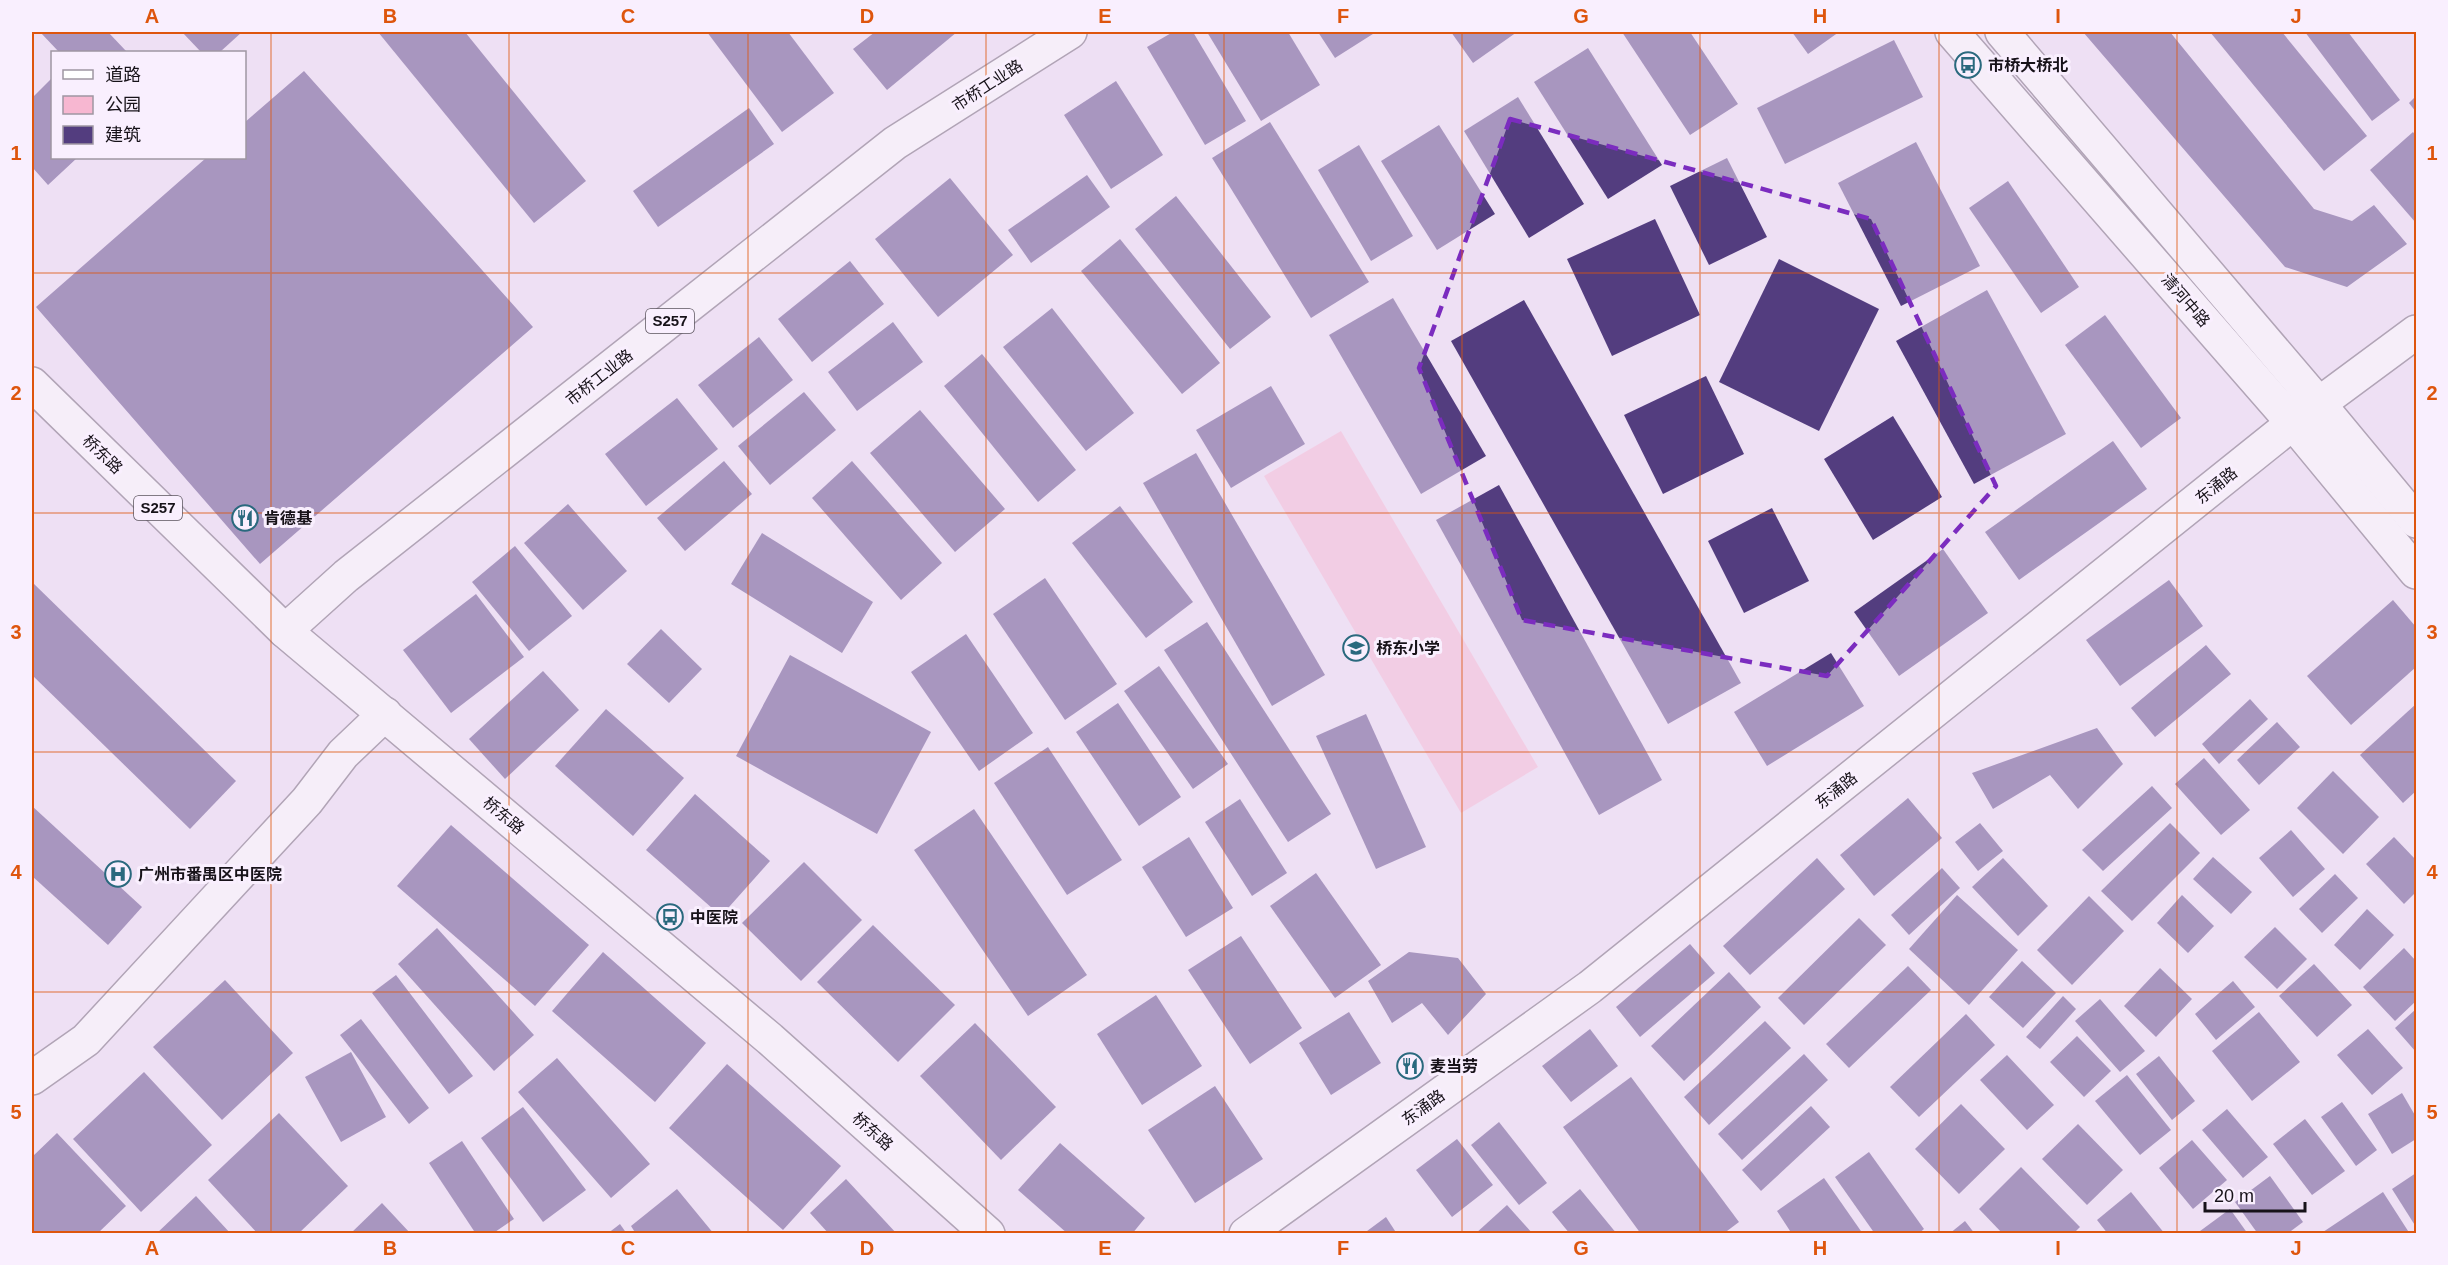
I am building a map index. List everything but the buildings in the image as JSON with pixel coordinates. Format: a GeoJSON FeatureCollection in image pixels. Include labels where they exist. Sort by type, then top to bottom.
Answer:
{"type":"FeatureCollection","features":[{"type":"Feature","properties":{"kind":"street","name":"市桥工业路"},"geometry":{"type":"LineString","coordinates":[[285,631],[346,576],[879,156],[1070,32]]}},
{"type":"Feature","properties":{"kind":"street","name":"清河中路"},"geometry":{"type":"LineString","coordinates":[[1952,32],[2293,423],[2416,572]]}},
{"type":"Feature","properties":{"kind":"street","name":"清河中路"},"geometry":{"type":"LineString","coordinates":[[2002,32],[2416,521]]}},
{"type":"Feature","properties":{"kind":"street","name":"东涌路"},"geometry":{"type":"LineString","coordinates":[[1246,1233],[1590,987],[2293,423],[2416,332]]}},
{"type":"Feature","properties":{"kind":"street","name":"桥东路"},"geometry":{"type":"LineString","coordinates":[[32,384],[285,631],[770,1039],[988,1233]]}},
{"type":"Feature","properties":{"kind":"street"},"geometry":{"type":"LineString","coordinates":[[32,1078],[87,1040],[307,801],[343,754],[385,714]]}},
{"type":"Feature","properties":{"kind":"highlighted area"},"geometry":{"type":"Polygon","coordinates":[[[1510,119],[1871,219],[1996,486],[1827,676],[1522,620],[1419,368],[1510,119]]]}},
{"type":"Feature","properties":{"kind":"green space"},"geometry":{"type":"Polygon","coordinates":[[[1341,431],[1538,767],[1461,813],[1264,476],[1341,431]]]}},
{"type":"Feature","properties":{"kind":"place","name":"市桥大桥北"},"geometry":{"type":"Point","coordinates":[1968,65]}},
{"type":"Feature","properties":{"kind":"place","name":"肯德基"},"geometry":{"type":"Point","coordinates":[245,518]}},
{"type":"Feature","properties":{"kind":"place","name":"桥东小学"},"geometry":{"type":"Point","coordinates":[1356,648]}},
{"type":"Feature","properties":{"kind":"place","name":"广州市番禺区中医院"},"geometry":{"type":"Point","coordinates":[118,874]}},
{"type":"Feature","properties":{"kind":"place","name":"中医院"},"geometry":{"type":"Point","coordinates":[670,917]}},
{"type":"Feature","properties":{"kind":"place","name":"麦当劳"},"geometry":{"type":"Point","coordinates":[1410,1066]}}]}
